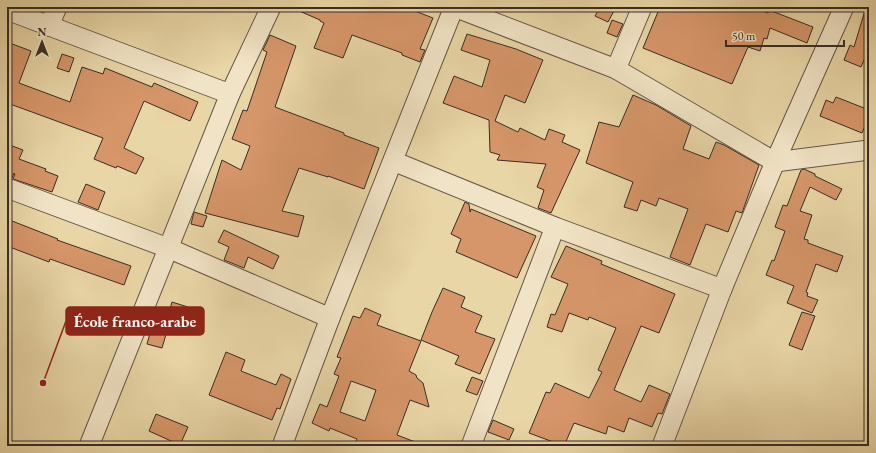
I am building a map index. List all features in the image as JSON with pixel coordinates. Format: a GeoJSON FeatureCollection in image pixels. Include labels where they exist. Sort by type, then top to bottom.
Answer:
{"type":"FeatureCollection","features":[{"type":"Feature","properties":{"kind":"street"},"geometry":{"type":"LineString","coordinates":[[49,26],[57,7]]}},
{"type":"Feature","properties":{"kind":"street"},"geometry":{"type":"LineString","coordinates":[[89,446],[230,94],[271,7]]}},
{"type":"Feature","properties":{"kind":"street"},"geometry":{"type":"LineString","coordinates":[[282,446],[330,318],[454,7],[616,69],[775,162],[869,150]]}},
{"type":"Feature","properties":{"kind":"street"},"geometry":{"type":"LineString","coordinates":[[616,69],[642,7]]}},
{"type":"Feature","properties":{"kind":"street"},"geometry":{"type":"LineString","coordinates":[[662,446],[722,289],[775,162],[844,7]]}},
{"type":"Feature","properties":{"kind":"street"},"geometry":{"type":"LineString","coordinates":[[7,10],[230,94]]}},
{"type":"Feature","properties":{"kind":"street"},"geometry":{"type":"LineString","coordinates":[[393,161],[555,227],[722,289]]}},
{"type":"Feature","properties":{"kind":"street"},"geometry":{"type":"LineString","coordinates":[[7,188],[168,248],[330,318]]}},
{"type":"Feature","properties":{"kind":"street"},"geometry":{"type":"LineString","coordinates":[[470,446],[555,227]]}},
{"type":"Feature","properties":{"kind":"building"},"geometry":{"type":"Polygon","coordinates":[[[290,7],[417,7],[415,11],[433,18],[420,49],[425,50],[420,62],[402,55],[402,53],[352,35],[343,58],[314,48],[324,23],[290,7]]]}},
{"type":"Feature","properties":{"kind":"building"},"geometry":{"type":"Polygon","coordinates":[[[600,7],[616,7],[608,22],[595,16],[600,7]]]}},
{"type":"Feature","properties":{"kind":"building"},"geometry":{"type":"Polygon","coordinates":[[[660,7],[752,7],[768,13],[769,10],[813,27],[807,43],[770,28],[767,39],[764,38],[760,51],[748,47],[732,84],[643,48],[660,7]]]}},
{"type":"Feature","properties":{"kind":"building"},"geometry":{"type":"Polygon","coordinates":[[[866,7],[869,7],[869,62],[864,60],[861,67],[844,60],[850,45],[854,47],[866,7]]]}},
{"type":"Feature","properties":{"kind":"building"},"geometry":{"type":"Polygon","coordinates":[[[612,20],[623,24],[617,37],[607,33],[612,20]]]}},
{"type":"Feature","properties":{"kind":"building"},"geometry":{"type":"Polygon","coordinates":[[[467,34],[516,49],[543,60],[525,103],[505,95],[495,121],[518,132],[520,128],[545,140],[549,129],[565,135],[562,142],[580,150],[551,213],[538,208],[544,190],[537,187],[546,164],[497,160],[500,155],[490,152],[489,120],[443,103],[454,76],[482,87],[490,60],[461,50],[467,34]]]}},
{"type":"Feature","properties":{"kind":"building"},"geometry":{"type":"Polygon","coordinates":[[[270,35],[296,46],[275,107],[379,148],[364,189],[328,176],[299,168],[282,211],[304,216],[298,237],[205,213],[222,160],[241,170],[250,146],[232,139],[243,110],[247,111],[267,52],[263,50],[270,35]]]}},
{"type":"Feature","properties":{"kind":"building"},"geometry":{"type":"Polygon","coordinates":[[[7,42],[31,51],[19,83],[70,102],[82,67],[103,74],[105,68],[152,87],[154,83],[198,102],[190,121],[144,101],[124,148],[144,158],[136,174],[117,166],[116,168],[94,159],[103,138],[10,104],[7,110],[7,42]]]}},
{"type":"Feature","properties":{"kind":"building"},"geometry":{"type":"Polygon","coordinates":[[[62,54],[74,58],[69,72],[57,68],[62,54]]]}},
{"type":"Feature","properties":{"kind":"building"},"geometry":{"type":"Polygon","coordinates":[[[633,95],[656,105],[691,126],[683,149],[709,159],[716,142],[759,165],[742,213],[736,211],[728,232],[706,224],[690,265],[670,257],[688,209],[659,198],[656,206],[641,200],[637,211],[624,207],[633,182],[586,163],[599,122],[619,127],[633,95]]]}},
{"type":"Feature","properties":{"kind":"building"},"geometry":{"type":"Polygon","coordinates":[[[836,97],[869,110],[869,117],[862,133],[820,116],[826,100],[833,103],[836,97]]]}},
{"type":"Feature","properties":{"kind":"building"},"geometry":{"type":"Polygon","coordinates":[[[7,144],[23,150],[19,159],[46,169],[45,171],[58,176],[52,192],[13,179],[14,173],[12,178],[7,177],[7,144]]]}},
{"type":"Feature","properties":{"kind":"building"},"geometry":{"type":"Polygon","coordinates":[[[804,169],[842,189],[836,200],[810,187],[800,211],[812,215],[804,239],[808,240],[808,243],[843,256],[837,272],[816,264],[806,292],[808,293],[807,296],[818,300],[812,313],[787,303],[794,286],[766,275],[772,260],[774,261],[785,231],[775,227],[783,205],[787,206],[801,170],[804,169]]]}},
{"type":"Feature","properties":{"kind":"building"},"geometry":{"type":"Polygon","coordinates":[[[86,184],[105,192],[98,210],[78,202],[86,184]]]}},
{"type":"Feature","properties":{"kind":"building"},"geometry":{"type":"Polygon","coordinates":[[[465,202],[469,204],[470,212],[471,209],[536,236],[517,278],[456,252],[461,239],[451,234],[465,202]]]}},
{"type":"Feature","properties":{"kind":"building"},"geometry":{"type":"Polygon","coordinates":[[[194,212],[207,216],[203,227],[191,224],[194,212]]]}},
{"type":"Feature","properties":{"kind":"building"},"geometry":{"type":"Polygon","coordinates":[[[7,219],[58,239],[57,240],[131,266],[124,285],[50,259],[49,262],[7,246],[7,219]]]}},
{"type":"Feature","properties":{"kind":"building"},"geometry":{"type":"Polygon","coordinates":[[[224,230],[279,256],[273,269],[248,257],[244,268],[224,260],[229,247],[218,242],[224,230]]]}},
{"type":"Feature","properties":{"kind":"building"},"geometry":{"type":"Polygon","coordinates":[[[566,246],[602,261],[601,264],[675,294],[659,333],[641,326],[614,390],[641,402],[649,385],[670,394],[662,414],[658,413],[652,427],[629,418],[624,432],[608,426],[606,434],[574,423],[564,446],[529,433],[546,392],[550,393],[555,383],[589,398],[602,372],[598,370],[616,328],[589,317],[588,320],[569,313],[562,332],[547,327],[551,314],[555,315],[568,284],[551,277],[566,246]]]}},
{"type":"Feature","properties":{"kind":"building"},"geometry":{"type":"Polygon","coordinates":[[[443,288],[465,297],[461,307],[482,316],[475,332],[495,339],[480,374],[455,364],[459,356],[421,340],[443,288]]]}},
{"type":"Feature","properties":{"kind":"building"},"geometry":{"type":"Polygon","coordinates":[[[172,302],[188,307],[179,335],[167,331],[162,348],[147,344],[153,323],[157,325],[161,314],[168,316],[172,302]]]}},
{"type":"Feature","properties":{"kind":"building"},"geometry":{"type":"Polygon","coordinates":[[[365,308],[381,315],[377,325],[421,341],[409,371],[416,375],[417,378],[423,383],[429,407],[410,400],[397,435],[423,446],[354,446],[357,439],[330,428],[329,431],[312,423],[320,404],[327,407],[339,376],[334,374],[341,358],[337,357],[353,316],[360,318],[365,308]],[[351,381],[340,412],[365,421],[376,390],[351,381]]]}},
{"type":"Feature","properties":{"kind":"building"},"geometry":{"type":"Polygon","coordinates":[[[802,312],[815,316],[802,350],[789,345],[802,312]]]}},
{"type":"Feature","properties":{"kind":"building"},"geometry":{"type":"Polygon","coordinates":[[[226,352],[245,360],[241,371],[276,385],[281,374],[291,379],[280,409],[277,408],[272,420],[209,395],[226,352]]]}},
{"type":"Feature","properties":{"kind":"building"},"geometry":{"type":"Polygon","coordinates":[[[472,377],[483,381],[477,395],[466,391],[472,377]]]}},
{"type":"Feature","properties":{"kind":"building"},"geometry":{"type":"Polygon","coordinates":[[[156,414],[188,427],[180,445],[149,431],[156,414]]]}},
{"type":"Feature","properties":{"kind":"building"},"geometry":{"type":"Polygon","coordinates":[[[493,420],[514,429],[509,440],[488,432],[493,420]]]}},
{"type":"Feature","properties":{"kind":"place","name":"École franco-arabe"},"geometry":{"type":"Point","coordinates":[43,383]}}]}
